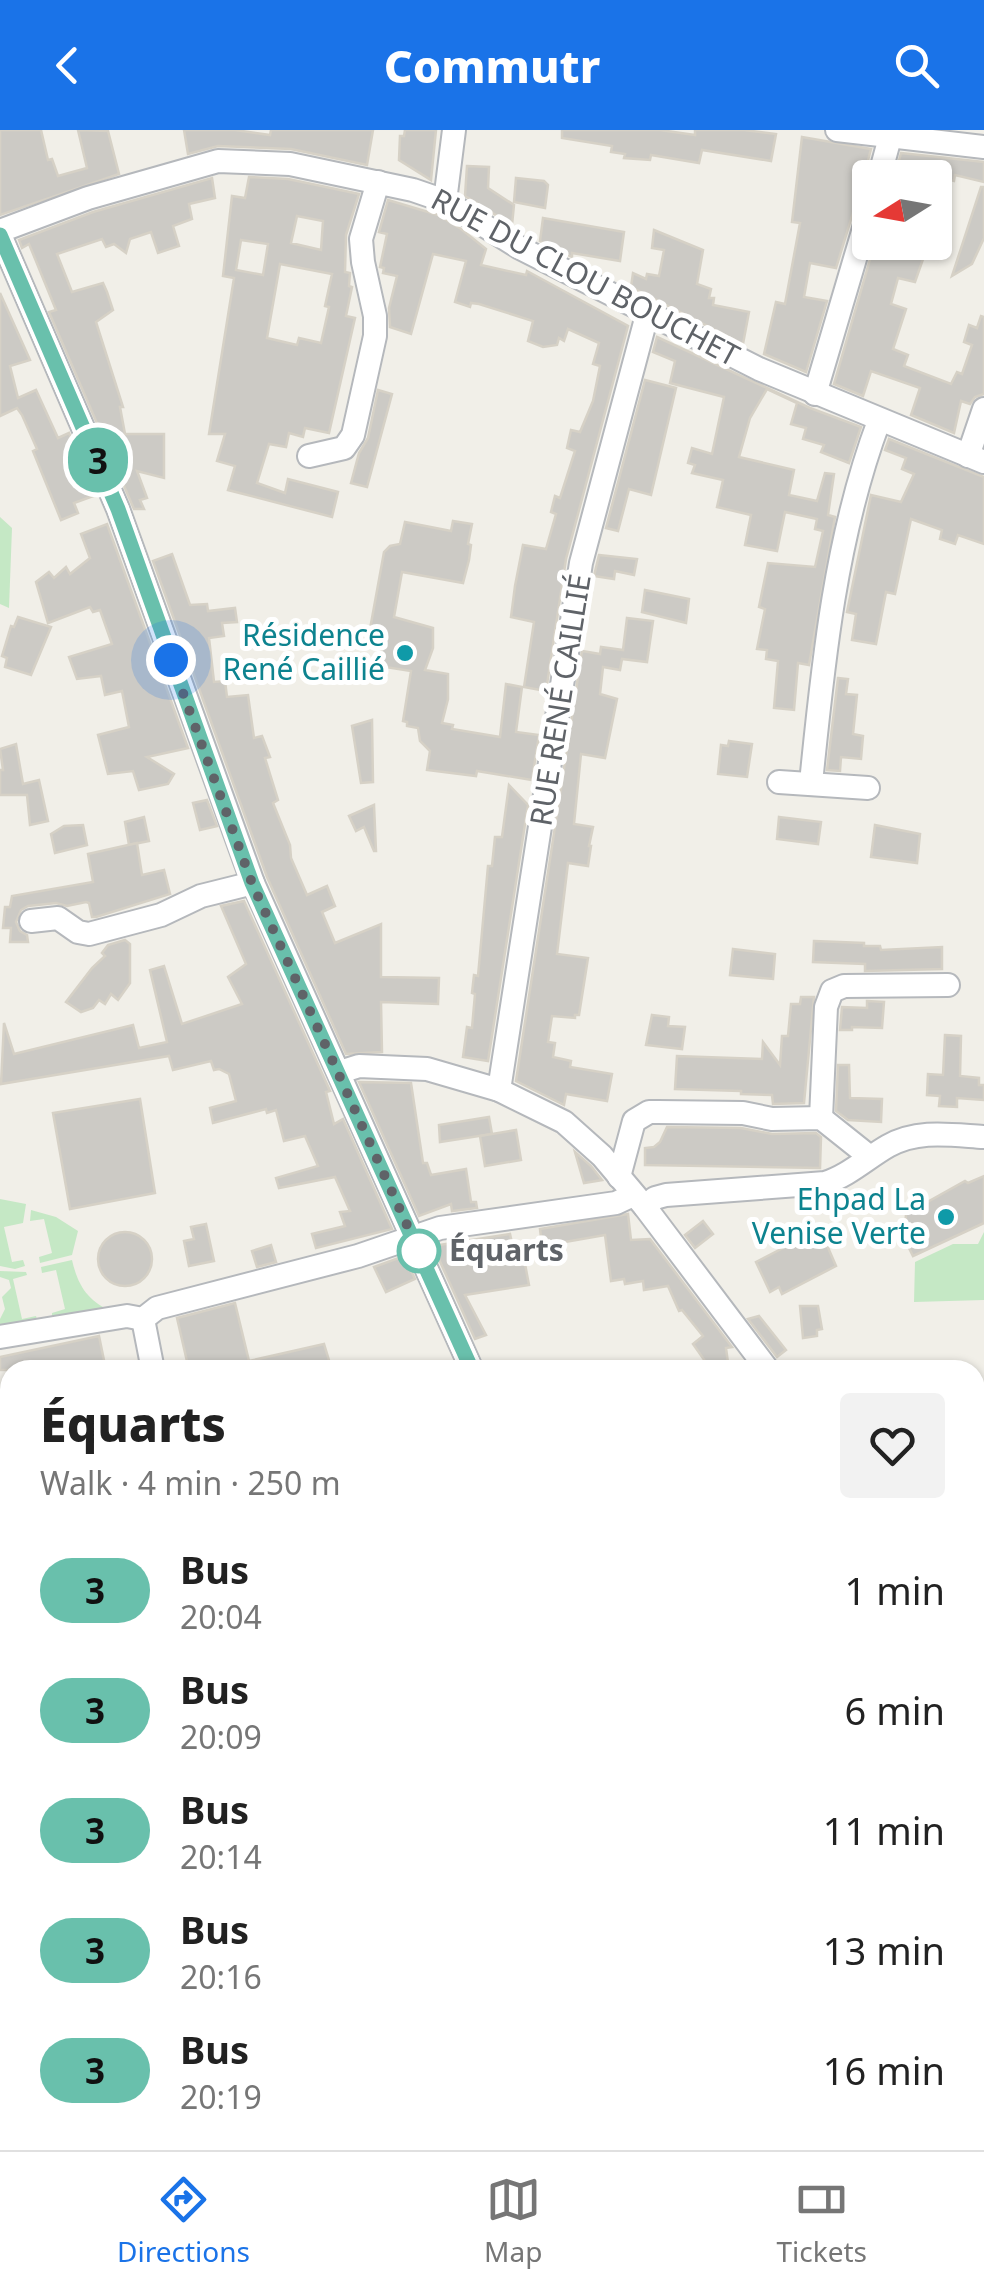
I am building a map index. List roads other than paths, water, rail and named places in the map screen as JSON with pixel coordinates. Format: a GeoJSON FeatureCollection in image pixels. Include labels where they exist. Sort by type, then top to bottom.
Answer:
{"type":"FeatureCollection","features":[{"type":"Feature","properties":{"kind":"street"},"geometry":{"type":"LineString","coordinates":[[446,201],[454,130]]}},
{"type":"Feature","properties":{"kind":"street"},"geometry":{"type":"LineString","coordinates":[[837,130],[892,133],[984,147]]}},
{"type":"Feature","properties":{"kind":"street"},"geometry":{"type":"LineString","coordinates":[[884,160],[892,133]]}},
{"type":"Feature","properties":{"kind":"street","name":"RUE DU CLOU BOUCHET"},"geometry":{"type":"LineString","coordinates":[[0,233],[88,198],[218,162],[290,164],[378,182],[446,201],[520,248],[647,315],[815,394],[976,459]]}},
{"type":"Feature","properties":{"kind":"street"},"geometry":{"type":"LineString","coordinates":[[309,456],[344,448],[353,435],[374,336],[375,316],[362,262],[362,239],[378,182]]}},
{"type":"Feature","properties":{"kind":"street"},"geometry":{"type":"LineString","coordinates":[[0,233],[118,509],[252,883],[468,1360]]}},
{"type":"Feature","properties":{"kind":"street"},"geometry":{"type":"LineString","coordinates":[[815,394],[855,260]]}},
{"type":"Feature","properties":{"kind":"street","name":"RUE RENÉ CAILLIÉ"},"geometry":{"type":"LineString","coordinates":[[499,1090],[581,563],[647,315]]}},
{"type":"Feature","properties":{"kind":"street"},"geometry":{"type":"LineString","coordinates":[[976,459],[984,409]]}},
{"type":"Feature","properties":{"kind":"street"},"geometry":{"type":"LineString","coordinates":[[811,783],[841,566],[864,465],[879,421]]}},
{"type":"Feature","properties":{"kind":"street"},"geometry":{"type":"LineString","coordinates":[[779,782],[868,788]]}},
{"type":"Feature","properties":{"kind":"street"},"geometry":{"type":"LineString","coordinates":[[32,921],[58,918],[78,932],[90,934],[161,915],[200,896],[252,883]]}},
{"type":"Feature","properties":{"kind":"street"},"geometry":{"type":"LineString","coordinates":[[821,1118],[826,1007],[832,991],[844,986],[948,985]]}},
{"type":"Feature","properties":{"kind":"street"},"geometry":{"type":"LineString","coordinates":[[340,1072],[359,1066],[410,1067],[499,1090],[564,1122],[602,1156],[760,1360]]}},
{"type":"Feature","properties":{"kind":"street"},"geometry":{"type":"LineString","coordinates":[[632,1193],[634,1121],[649,1112],[821,1118],[870,1157]]}},
{"type":"Feature","properties":{"kind":"street"},"geometry":{"type":"LineString","coordinates":[[0,1336],[127,1316],[143,1318],[157,1308],[358,1256],[440,1228],[616,1203],[632,1193],[655,1198],[825,1183],[913,1136],[984,1136]]}},
{"type":"Feature","properties":{"kind":"street"},"geometry":{"type":"LineString","coordinates":[[143,1318],[152,1360]]}},
{"type":"Feature","properties":{"kind":"place","name":"Résidence René Caillié"},"geometry":{"type":"Point","coordinates":[405,653]}},
{"type":"Feature","properties":{"kind":"place","name":"Ehpad La Venise Verte"},"geometry":{"type":"Point","coordinates":[946,1217]}},
{"type":"Feature","properties":{"kind":"place","name":"Équarts"},"geometry":{"type":"Point","coordinates":[419,1251]}}]}
